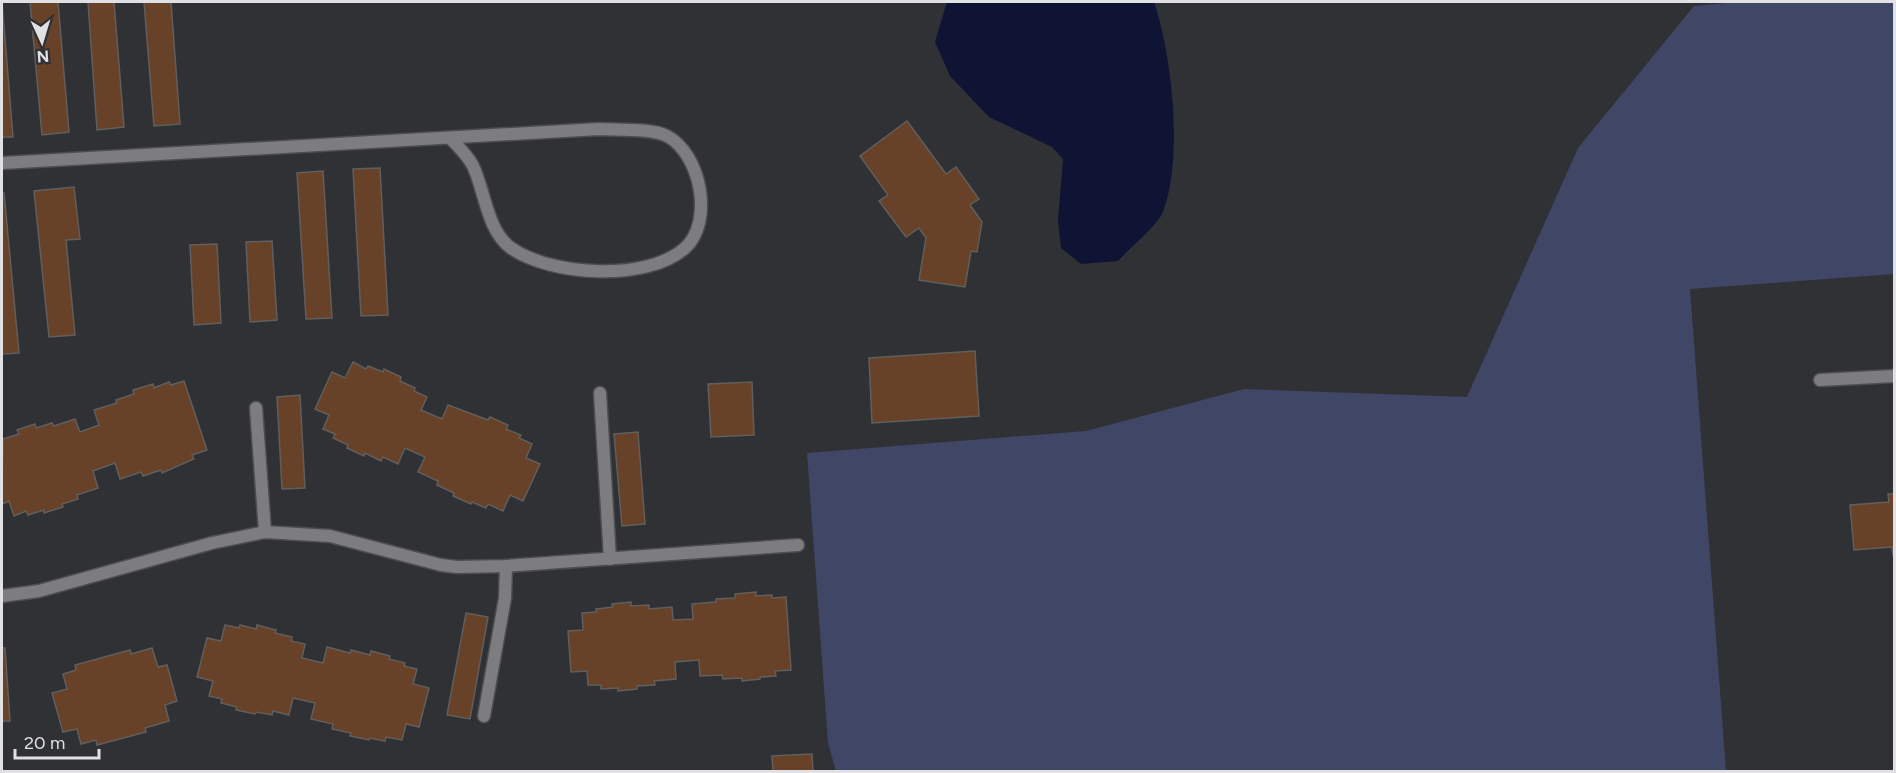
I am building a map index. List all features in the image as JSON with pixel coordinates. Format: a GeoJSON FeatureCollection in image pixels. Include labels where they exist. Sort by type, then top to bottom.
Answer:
{"type":"FeatureCollection","features":[{"type":"Feature","properties":{"kind":"street"},"geometry":{"type":"LineString","coordinates":[[2,163],[599,129],[634,130],[666,135],[686,154],[700,190],[701,212],[697,234],[685,248],[668,260],[645,267],[578,270],[547,265],[509,247],[499,235],[473,165],[450,138]]}},
{"type":"Feature","properties":{"kind":"street"},"geometry":{"type":"LineString","coordinates":[[1820,380],[1894,376]]}},
{"type":"Feature","properties":{"kind":"street"},"geometry":{"type":"LineString","coordinates":[[600,393],[610,559]]}},
{"type":"Feature","properties":{"kind":"street"},"geometry":{"type":"LineString","coordinates":[[256,408],[265,532]]}},
{"type":"Feature","properties":{"kind":"street"},"geometry":{"type":"LineString","coordinates":[[2,596],[39,591],[212,543],[265,532],[330,536],[441,565],[457,567],[506,566],[798,545]]}},
{"type":"Feature","properties":{"kind":"street"},"geometry":{"type":"LineString","coordinates":[[484,716],[506,598],[506,566]]}},
{"type":"Feature","properties":{"kind":"shaded area"},"geometry":{"type":"Polygon","coordinates":[[[947,2],[1154,2],[1166,50],[1170,78],[1173,108],[1173,166],[1169,192],[1162,214],[1149,231],[1118,261],[1081,264],[1061,248],[1058,220],[1063,159],[1052,147],[989,117],[950,76],[935,42],[947,2]]]}},
{"type":"Feature","properties":{"kind":"shaded area"},"geometry":{"type":"Polygon","coordinates":[[[1737,2],[1894,2],[1894,274],[1690,289],[1726,771],[836,771],[828,743],[807,453],[1086,431],[1244,389],[1467,397],[1578,148],[1694,6],[1737,2]]]}},
{"type":"Feature","properties":{"kind":"building"},"geometry":{"type":"Polygon","coordinates":[[[2,2],[13,137],[2,137],[2,2]]]}},
{"type":"Feature","properties":{"kind":"building"},"geometry":{"type":"Polygon","coordinates":[[[30,2],[58,2],[69,132],[42,135],[30,2]]]}},
{"type":"Feature","properties":{"kind":"building"},"geometry":{"type":"Polygon","coordinates":[[[88,2],[114,2],[124,127],[97,130],[88,2]]]}},
{"type":"Feature","properties":{"kind":"building"},"geometry":{"type":"Polygon","coordinates":[[[144,2],[171,2],[180,124],[154,126],[144,2]]]}},
{"type":"Feature","properties":{"kind":"building"},"geometry":{"type":"Polygon","coordinates":[[[907,121],[946,174],[956,167],[979,199],[970,205],[982,222],[977,252],[971,251],[965,287],[919,280],[926,238],[919,228],[906,237],[879,201],[888,195],[860,156],[907,121]]]}},
{"type":"Feature","properties":{"kind":"building"},"geometry":{"type":"Polygon","coordinates":[[[380,168],[388,315],[361,316],[353,169],[380,168]]]}},
{"type":"Feature","properties":{"kind":"building"},"geometry":{"type":"Polygon","coordinates":[[[323,171],[332,318],[306,319],[297,173],[323,171]]]}},
{"type":"Feature","properties":{"kind":"building"},"geometry":{"type":"Polygon","coordinates":[[[74,187],[80,239],[66,240],[75,335],[49,337],[34,191],[74,187]]]}},
{"type":"Feature","properties":{"kind":"building"},"geometry":{"type":"Polygon","coordinates":[[[2,193],[4,193],[19,353],[2,354],[2,193]]]}},
{"type":"Feature","properties":{"kind":"building"},"geometry":{"type":"Polygon","coordinates":[[[272,241],[277,320],[250,322],[246,242],[272,241]]]}},
{"type":"Feature","properties":{"kind":"building"},"geometry":{"type":"Polygon","coordinates":[[[217,244],[221,323],[194,325],[190,245],[217,244]]]}},
{"type":"Feature","properties":{"kind":"building"},"geometry":{"type":"Polygon","coordinates":[[[975,351],[979,416],[872,423],[869,358],[975,351]]]}},
{"type":"Feature","properties":{"kind":"building"},"geometry":{"type":"Polygon","coordinates":[[[353,362],[366,369],[368,366],[383,372],[384,369],[401,377],[400,381],[427,397],[421,410],[442,419],[448,405],[488,420],[490,417],[508,425],[506,429],[521,435],[519,438],[532,444],[526,458],[540,464],[523,501],[510,495],[503,511],[488,504],[486,508],[472,502],[471,504],[437,485],[438,481],[418,472],[425,457],[405,448],[398,464],[383,457],[381,461],[347,448],[348,445],[333,438],[335,434],[323,429],[329,415],[315,409],[332,372],[345,378],[353,362]]]}},
{"type":"Feature","properties":{"kind":"building"},"geometry":{"type":"Polygon","coordinates":[[[184,381],[207,450],[192,455],[194,459],[162,473],[161,470],[143,476],[141,472],[120,479],[115,463],[93,471],[98,488],[77,495],[78,499],[62,504],[63,507],[44,513],[44,510],[28,515],[26,511],[14,516],[9,501],[2,504],[3,439],[19,434],[17,430],[35,424],[36,428],[52,423],[54,426],[75,419],[80,432],[99,425],[94,410],[117,403],[116,400],[134,394],[133,390],[153,384],[154,388],[169,382],[171,385],[184,381]]]}},
{"type":"Feature","properties":{"kind":"building"},"geometry":{"type":"Polygon","coordinates":[[[752,382],[754,435],[711,437],[708,384],[752,382]]]}},
{"type":"Feature","properties":{"kind":"building"},"geometry":{"type":"Polygon","coordinates":[[[300,395],[305,488],[282,489],[277,397],[300,395]]]}},
{"type":"Feature","properties":{"kind":"building"},"geometry":{"type":"Polygon","coordinates":[[[638,432],[645,524],[622,526],[614,434],[638,432]]]}},
{"type":"Feature","properties":{"kind":"building"},"geometry":{"type":"Polygon","coordinates":[[[1888,494],[1894,494],[1894,555],[1892,547],[1854,550],[1850,505],[1889,502],[1888,494]]]}},
{"type":"Feature","properties":{"kind":"building"},"geometry":{"type":"Polygon","coordinates":[[[756,592],[756,596],[786,597],[791,670],[775,671],[776,676],[742,681],[742,678],[723,679],[722,675],[700,676],[699,660],[675,662],[676,679],[654,681],[655,685],[637,686],[637,689],[618,691],[618,688],[601,689],[601,685],[588,685],[587,671],[571,672],[568,631],[583,630],[582,613],[613,607],[612,604],[631,602],[631,606],[649,605],[649,609],[672,607],[673,620],[693,619],[692,604],[716,602],[716,599],[735,598],[735,594],[756,592]]]}},
{"type":"Feature","properties":{"kind":"building"},"geometry":{"type":"Polygon","coordinates":[[[466,613],[488,617],[470,719],[447,715],[466,613]]]}},
{"type":"Feature","properties":{"kind":"building"},"geometry":{"type":"Polygon","coordinates":[[[225,625],[239,628],[240,625],[256,629],[257,625],[276,630],[275,633],[292,637],[291,641],[305,644],[302,658],[323,663],[327,647],[370,655],[371,651],[390,656],[389,659],[417,669],[413,684],[429,688],[419,727],[406,724],[402,740],[386,737],[385,741],[370,738],[369,740],[332,729],[333,724],[311,719],[315,703],[293,698],[289,715],[273,711],[272,715],[236,710],[237,707],[221,703],[222,699],[209,696],[213,681],[197,677],[207,638],[221,641],[225,625]]]}},
{"type":"Feature","properties":{"kind":"building"},"geometry":{"type":"Polygon","coordinates":[[[2,648],[5,648],[10,721],[2,721],[2,648]]]}},
{"type":"Feature","properties":{"kind":"building"},"geometry":{"type":"Polygon","coordinates":[[[152,648],[158,667],[167,665],[177,701],[165,705],[169,721],[145,728],[146,732],[97,745],[96,740],[81,744],[77,729],[63,732],[52,693],[67,689],[63,674],[76,670],[75,665],[130,650],[131,654],[152,648]]]}},
{"type":"Feature","properties":{"kind":"building"},"geometry":{"type":"Polygon","coordinates":[[[812,754],[813,772],[773,772],[772,756],[812,754]]]}}]}
